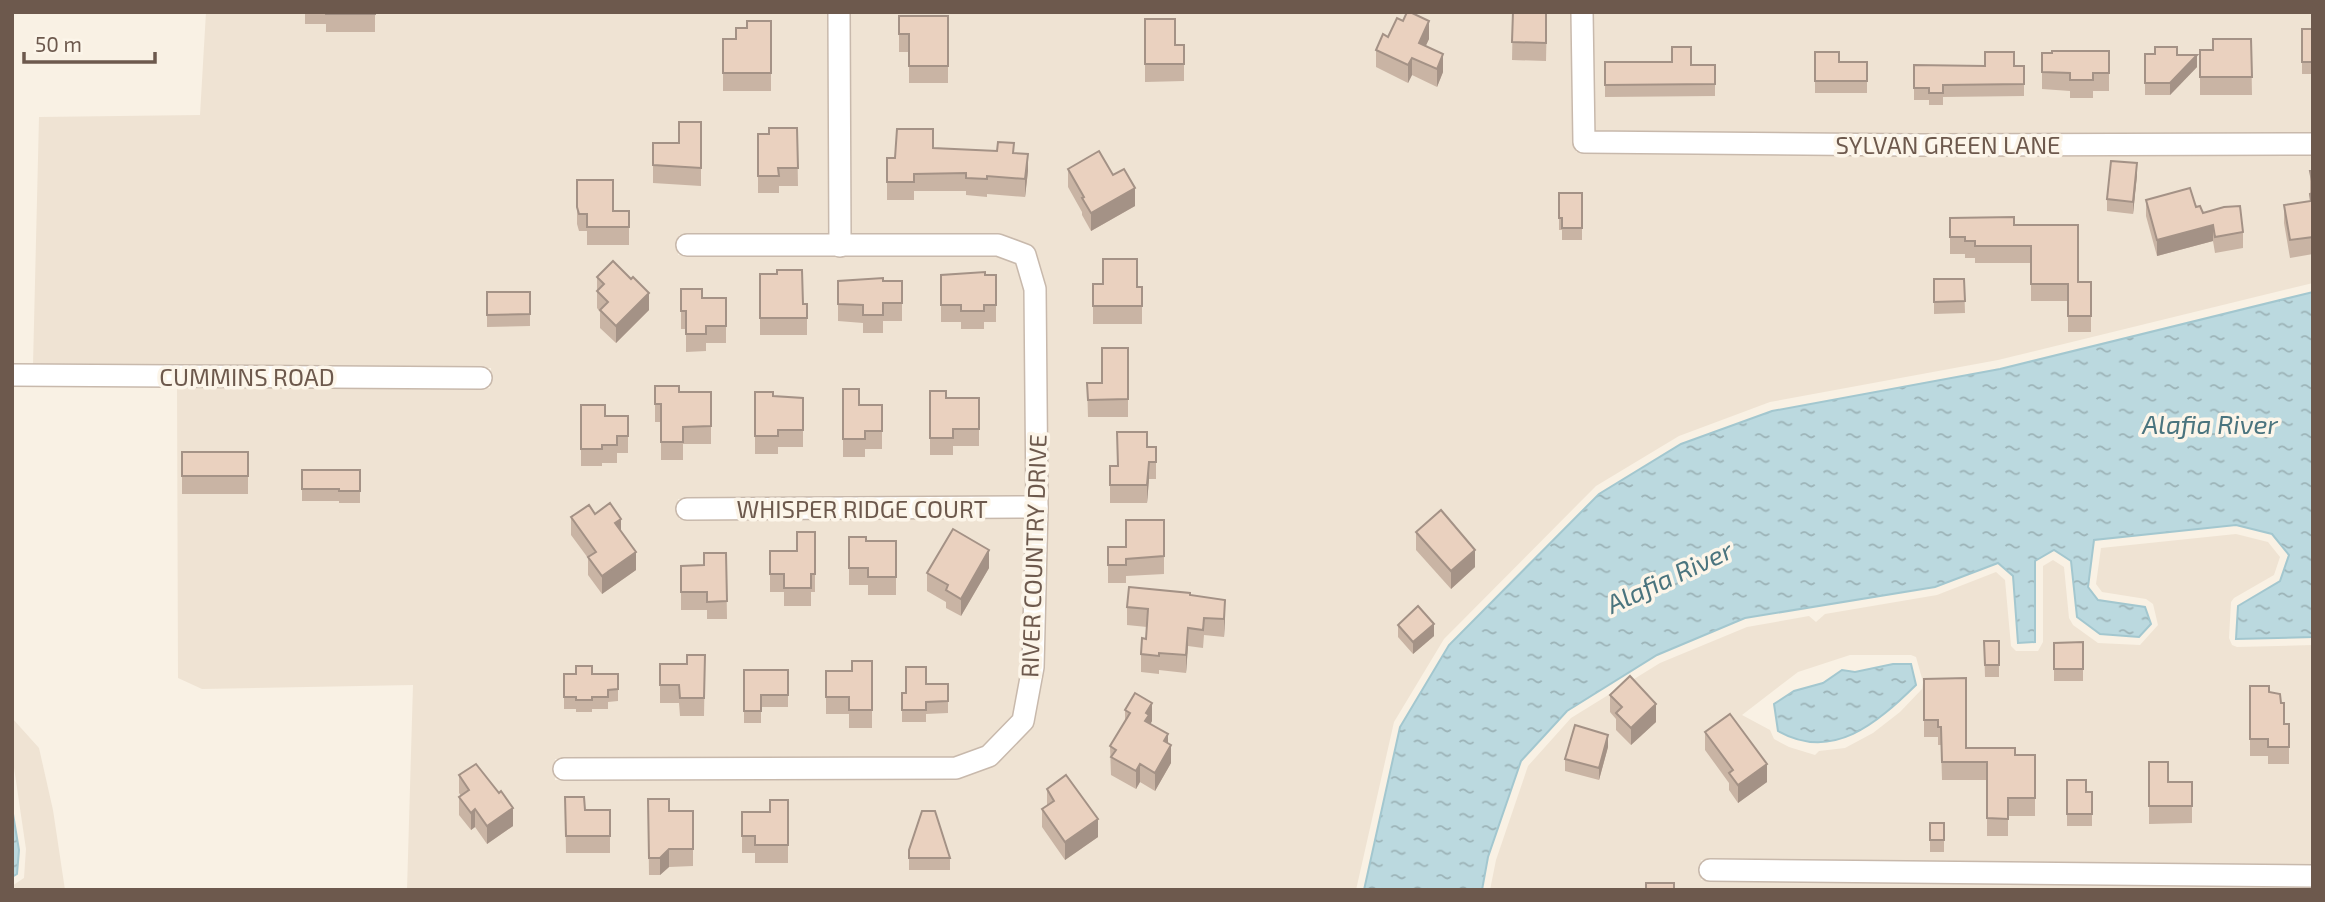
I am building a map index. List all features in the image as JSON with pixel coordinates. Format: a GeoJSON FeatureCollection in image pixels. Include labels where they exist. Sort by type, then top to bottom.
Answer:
{"type":"FeatureCollection","features":[{"type":"Feature","properties":{"kind":"street"},"geometry":{"type":"LineString","coordinates":[[839,12],[839,246]]}},
{"type":"Feature","properties":{"kind":"street","name":"SYLVAN GREEN LANE"},"geometry":{"type":"LineString","coordinates":[[1582,12],[1584,142],[2313,144]]}},
{"type":"Feature","properties":{"kind":"street","name":"RIVER COUNTRY DRIVE"},"geometry":{"type":"LineString","coordinates":[[564,769],[956,768],[989,756],[1023,721],[1033,667],[1037,508],[1035,289],[1025,255],[998,245],[687,245]]}},
{"type":"Feature","properties":{"kind":"street","name":"CUMMINS ROAD"},"geometry":{"type":"LineString","coordinates":[[12,375],[481,378]]}},
{"type":"Feature","properties":{"kind":"street","name":"WHISPER RIDGE COURT"},"geometry":{"type":"LineString","coordinates":[[687,509],[1037,508]]}},
{"type":"Feature","properties":{"kind":"street"},"geometry":{"type":"LineString","coordinates":[[1710,870],[2313,876]]}},
{"type":"Feature","properties":{"kind":"shaded area"},"geometry":{"type":"Polygon","coordinates":[[[206,12],[830,12],[830,235],[679,235],[678,255],[996,255],[1018,263],[1026,291],[1028,497],[678,499],[679,519],[1027,518],[1024,666],[1015,715],[985,747],[954,758],[555,759],[555,780],[956,779],[992,765],[1029,728],[1034,252],[849,235],[848,12],[1573,12],[1576,152],[2313,154],[2313,283],[1998,360],[1770,402],[1679,436],[1596,486],[1444,639],[1394,722],[1356,890],[407,890],[413,685],[202,689],[178,678],[177,386],[490,388],[491,368],[33,365],[39,117],[200,115],[206,12]]]}},
{"type":"Feature","properties":{"kind":"shaded area"},"geometry":{"type":"Polygon","coordinates":[[[1591,12],[2313,12],[2313,133],[1915,135],[1593,131],[1591,12]]]}},
{"type":"Feature","properties":{"kind":"shaded area"},"geometry":{"type":"Polygon","coordinates":[[[2236,534],[2268,542],[2280,557],[2274,575],[2231,602],[2229,638],[2232,645],[2237,647],[2313,645],[2313,866],[1701,860],[1701,880],[2313,886],[2313,890],[1490,890],[1496,860],[1528,766],[1571,718],[1660,663],[1747,627],[1809,616],[1816,622],[1825,614],[1937,595],[1996,572],[2005,580],[2011,646],[2016,651],[2038,651],[2043,642],[2043,566],[2053,560],[2064,567],[2069,618],[2073,625],[2098,643],[2140,645],[2158,625],[2153,604],[2146,599],[2102,592],[2096,584],[2101,548],[2236,534]],[[1850,655],[1798,672],[1742,715],[1770,730],[1774,739],[1789,747],[1815,755],[1819,751],[1845,748],[1873,733],[1900,712],[1922,689],[1923,682],[1916,657],[1850,655]]]}},
{"type":"Feature","properties":{"kind":"shaded area"},"geometry":{"type":"Polygon","coordinates":[[[12,718],[39,748],[53,810],[65,890],[12,890],[12,886],[24,878],[26,849],[12,754],[12,718]]]}},
{"type":"Feature","properties":{"kind":"water","name":"Alafia River"},"geometry":{"type":"Polygon","coordinates":[[[2313,292],[2313,637],[2236,639],[2238,606],[2280,581],[2289,555],[2272,534],[2236,525],[2094,540],[2088,587],[2098,600],[2145,607],[2151,624],[2139,637],[2100,634],[2077,617],[2071,561],[2054,550],[2035,561],[2035,642],[2018,643],[2013,576],[1998,563],[1935,587],[1745,618],[1657,655],[1567,711],[1521,761],[1488,857],[1482,890],[1364,890],[1400,727],[1449,645],[1599,494],[1681,444],[1772,411],[2000,369],[2313,292]]]}},
{"type":"Feature","properties":{"kind":"water"},"geometry":{"type":"Polygon","coordinates":[[[1893,664],[1911,664],[1916,685],[1886,713],[1853,734],[1836,740],[1817,742],[1798,739],[1778,731],[1774,704],[1794,691],[1823,683],[1842,670],[1855,672],[1893,664]]]}},
{"type":"Feature","properties":{"kind":"water"},"geometry":{"type":"Polygon","coordinates":[[[12,808],[19,850],[17,874],[12,877],[12,808]]]}},
{"type":"Feature","properties":{"kind":"building"},"geometry":{"type":"Polygon","coordinates":[[[375,12],[375,14],[326,14],[375,12]]]}},
{"type":"Feature","properties":{"kind":"building"},"geometry":{"type":"Polygon","coordinates":[[[1407,12],[1429,21],[1419,43],[1443,54],[1437,69],[1412,58],[1408,65],[1376,50],[1383,34],[1388,37],[1397,18],[1403,21],[1407,12]]]}},
{"type":"Feature","properties":{"kind":"building"},"geometry":{"type":"Polygon","coordinates":[[[1513,12],[1546,12],[1546,43],[1512,42],[1513,12]]]}},
{"type":"Feature","properties":{"kind":"building"},"geometry":{"type":"Polygon","coordinates":[[[899,16],[948,16],[948,66],[909,66],[909,34],[899,34],[899,16]]]}},
{"type":"Feature","properties":{"kind":"building"},"geometry":{"type":"Polygon","coordinates":[[[1145,19],[1175,19],[1175,45],[1184,45],[1184,64],[1145,64],[1145,19]]]}},
{"type":"Feature","properties":{"kind":"building"},"geometry":{"type":"Polygon","coordinates":[[[747,21],[771,21],[771,73],[723,73],[723,39],[736,39],[736,28],[747,28],[747,21]]]}},
{"type":"Feature","properties":{"kind":"building"},"geometry":{"type":"Polygon","coordinates":[[[2302,29],[2313,29],[2313,62],[2302,62],[2302,29]]]}},
{"type":"Feature","properties":{"kind":"building"},"geometry":{"type":"Polygon","coordinates":[[[2213,39],[2251,39],[2252,77],[2200,77],[2200,50],[2213,50],[2213,39]]]}},
{"type":"Feature","properties":{"kind":"building"},"geometry":{"type":"Polygon","coordinates":[[[1672,47],[1691,47],[1691,65],[1715,65],[1715,84],[1605,85],[1605,62],[1672,62],[1672,47]]]}},
{"type":"Feature","properties":{"kind":"building"},"geometry":{"type":"Polygon","coordinates":[[[2155,47],[2177,47],[2177,55],[2197,55],[2170,83],[2145,83],[2145,54],[2155,54],[2155,47]]]}},
{"type":"Feature","properties":{"kind":"building"},"geometry":{"type":"Polygon","coordinates":[[[2109,51],[2109,73],[2093,73],[2093,80],[2070,80],[2070,73],[2042,72],[2042,53],[2109,51]]]}},
{"type":"Feature","properties":{"kind":"building"},"geometry":{"type":"Polygon","coordinates":[[[1815,52],[1839,52],[1839,62],[1867,62],[1867,81],[1815,81],[1815,52]]]}},
{"type":"Feature","properties":{"kind":"building"},"geometry":{"type":"Polygon","coordinates":[[[1985,52],[2014,52],[2014,66],[2024,66],[2024,84],[1943,85],[1943,93],[1929,93],[1929,88],[1914,88],[1914,65],[1985,66],[1985,52]]]}},
{"type":"Feature","properties":{"kind":"building"},"geometry":{"type":"Polygon","coordinates":[[[679,122],[701,122],[701,168],[653,165],[653,143],[679,143],[679,122]]]}},
{"type":"Feature","properties":{"kind":"building"},"geometry":{"type":"Polygon","coordinates":[[[769,128],[797,128],[798,168],[778,168],[779,176],[758,176],[758,134],[769,134],[769,128]]]}},
{"type":"Feature","properties":{"kind":"building"},"geometry":{"type":"Polygon","coordinates":[[[897,129],[933,129],[933,148],[997,151],[998,142],[1014,143],[1013,153],[1028,154],[1025,179],[987,176],[987,179],[966,178],[966,173],[914,174],[914,182],[887,182],[887,158],[895,158],[897,129]]]}},
{"type":"Feature","properties":{"kind":"building"},"geometry":{"type":"Polygon","coordinates":[[[1099,151],[1113,175],[1124,169],[1135,188],[1091,213],[1068,169],[1099,151]]]}},
{"type":"Feature","properties":{"kind":"building"},"geometry":{"type":"Polygon","coordinates":[[[2111,161],[2137,163],[2133,202],[2107,199],[2111,161]]]}},
{"type":"Feature","properties":{"kind":"building"},"geometry":{"type":"Polygon","coordinates":[[[577,180],[613,180],[613,211],[629,211],[629,227],[587,227],[587,214],[579,214],[577,207],[577,180]]]}},
{"type":"Feature","properties":{"kind":"building"},"geometry":{"type":"Polygon","coordinates":[[[2190,188],[2196,207],[2200,206],[2203,213],[2240,206],[2243,232],[2215,237],[2213,225],[2157,240],[2146,200],[2190,188]]]}},
{"type":"Feature","properties":{"kind":"building"},"geometry":{"type":"Polygon","coordinates":[[[1559,193],[1582,193],[1582,228],[1562,228],[1562,218],[1559,218],[1559,193]]]}},
{"type":"Feature","properties":{"kind":"building"},"geometry":{"type":"Polygon","coordinates":[[[2313,193],[2313,237],[2290,240],[2284,205],[2311,201],[2310,194],[2313,193]]]}},
{"type":"Feature","properties":{"kind":"building"},"geometry":{"type":"Polygon","coordinates":[[[2014,217],[2014,225],[2078,225],[2078,282],[2091,282],[2091,316],[2068,316],[2068,284],[2031,284],[2031,246],[1975,246],[1975,241],[1965,241],[1965,237],[1950,237],[1950,218],[2014,217]]]}},
{"type":"Feature","properties":{"kind":"building"},"geometry":{"type":"Polygon","coordinates":[[[1103,259],[1137,259],[1137,287],[1142,287],[1142,306],[1093,306],[1093,284],[1103,284],[1103,259]]]}},
{"type":"Feature","properties":{"kind":"building"},"geometry":{"type":"Polygon","coordinates":[[[613,261],[649,293],[616,326],[600,310],[608,302],[597,291],[604,284],[597,277],[613,261]]]}},
{"type":"Feature","properties":{"kind":"building"},"geometry":{"type":"Polygon","coordinates":[[[777,270],[802,270],[803,304],[807,304],[807,318],[760,318],[760,274],[777,274],[777,270]]]}},
{"type":"Feature","properties":{"kind":"building"},"geometry":{"type":"Polygon","coordinates":[[[985,272],[985,275],[996,275],[996,305],[984,305],[984,311],[961,311],[961,305],[941,305],[941,275],[985,272]]]}},
{"type":"Feature","properties":{"kind":"building"},"geometry":{"type":"Polygon","coordinates":[[[883,278],[883,281],[902,281],[902,303],[883,303],[883,315],[863,315],[863,305],[838,304],[838,281],[883,278]]]}},
{"type":"Feature","properties":{"kind":"building"},"geometry":{"type":"Polygon","coordinates":[[[1934,279],[1964,279],[1965,301],[1934,302],[1934,279]]]}},
{"type":"Feature","properties":{"kind":"building"},"geometry":{"type":"Polygon","coordinates":[[[681,289],[702,289],[702,298],[726,298],[726,326],[706,326],[706,334],[686,334],[686,311],[681,311],[681,289]]]}},
{"type":"Feature","properties":{"kind":"building"},"geometry":{"type":"Polygon","coordinates":[[[487,292],[530,292],[530,314],[487,315],[487,292]]]}},
{"type":"Feature","properties":{"kind":"building"},"geometry":{"type":"Polygon","coordinates":[[[1102,348],[1128,348],[1128,399],[1088,400],[1087,383],[1102,383],[1102,348]]]}},
{"type":"Feature","properties":{"kind":"building"},"geometry":{"type":"Polygon","coordinates":[[[655,386],[679,386],[679,392],[711,392],[711,426],[683,427],[683,442],[661,442],[661,404],[655,404],[655,386]]]}},
{"type":"Feature","properties":{"kind":"building"},"geometry":{"type":"Polygon","coordinates":[[[843,389],[859,389],[859,405],[882,405],[882,431],[865,431],[865,439],[843,439],[843,389]]]}},
{"type":"Feature","properties":{"kind":"building"},"geometry":{"type":"Polygon","coordinates":[[[930,391],[946,391],[946,398],[979,398],[979,429],[953,429],[953,438],[930,438],[930,391]]]}},
{"type":"Feature","properties":{"kind":"building"},"geometry":{"type":"Polygon","coordinates":[[[755,392],[773,392],[773,396],[803,398],[803,430],[778,430],[778,436],[755,436],[755,392]]]}},
{"type":"Feature","properties":{"kind":"building"},"geometry":{"type":"Polygon","coordinates":[[[581,405],[605,405],[605,416],[628,416],[628,436],[617,436],[617,445],[602,445],[602,449],[581,449],[581,405]]]}},
{"type":"Feature","properties":{"kind":"building"},"geometry":{"type":"Polygon","coordinates":[[[1117,432],[1147,432],[1147,447],[1156,447],[1156,462],[1149,462],[1147,485],[1110,485],[1110,466],[1118,466],[1117,432]]]}},
{"type":"Feature","properties":{"kind":"building"},"geometry":{"type":"Polygon","coordinates":[[[182,452],[248,452],[248,476],[182,476],[182,452]]]}},
{"type":"Feature","properties":{"kind":"building"},"geometry":{"type":"Polygon","coordinates":[[[302,470],[360,470],[360,491],[302,489],[302,470]]]}},
{"type":"Feature","properties":{"kind":"building"},"geometry":{"type":"Polygon","coordinates":[[[610,503],[621,519],[615,523],[636,552],[602,576],[588,557],[596,552],[571,517],[589,505],[595,514],[610,503]]]}},
{"type":"Feature","properties":{"kind":"building"},"geometry":{"type":"Polygon","coordinates":[[[1441,510],[1475,550],[1451,571],[1416,532],[1441,510]]]}},
{"type":"Feature","properties":{"kind":"building"},"geometry":{"type":"Polygon","coordinates":[[[1126,520],[1164,520],[1164,556],[1126,559],[1126,565],[1108,565],[1108,547],[1126,547],[1126,520]]]}},
{"type":"Feature","properties":{"kind":"building"},"geometry":{"type":"Polygon","coordinates":[[[953,529],[989,550],[961,599],[946,590],[948,585],[927,573],[953,529]]]}},
{"type":"Feature","properties":{"kind":"building"},"geometry":{"type":"Polygon","coordinates":[[[797,532],[815,532],[815,574],[811,574],[811,588],[784,588],[784,574],[770,574],[770,551],[797,551],[797,532]]]}},
{"type":"Feature","properties":{"kind":"building"},"geometry":{"type":"Polygon","coordinates":[[[849,537],[866,537],[866,541],[896,541],[896,577],[868,577],[868,568],[849,568],[849,537]]]}},
{"type":"Feature","properties":{"kind":"building"},"geometry":{"type":"Polygon","coordinates":[[[704,553],[726,553],[727,601],[707,602],[707,592],[681,592],[681,566],[704,565],[704,553]]]}},
{"type":"Feature","properties":{"kind":"building"},"geometry":{"type":"Polygon","coordinates":[[[1129,587],[1190,593],[1225,600],[1224,619],[1204,618],[1203,630],[1188,628],[1186,655],[1141,654],[1142,638],[1146,639],[1148,609],[1127,607],[1129,587]]]}},
{"type":"Feature","properties":{"kind":"building"},"geometry":{"type":"Polygon","coordinates":[[[1418,606],[1434,624],[1413,642],[1398,625],[1418,606]]]}},
{"type":"Feature","properties":{"kind":"building"},"geometry":{"type":"Polygon","coordinates":[[[1984,641],[1999,641],[1999,665],[1985,665],[1984,641]]]}},
{"type":"Feature","properties":{"kind":"building"},"geometry":{"type":"Polygon","coordinates":[[[2083,642],[2083,669],[2054,669],[2054,643],[2083,642]]]}},
{"type":"Feature","properties":{"kind":"building"},"geometry":{"type":"Polygon","coordinates":[[[687,655],[705,655],[704,698],[680,698],[679,685],[660,685],[660,664],[687,664],[687,655]]]}},
{"type":"Feature","properties":{"kind":"building"},"geometry":{"type":"Polygon","coordinates":[[[852,661],[872,661],[872,710],[849,710],[849,697],[826,697],[826,671],[852,671],[852,661]]]}},
{"type":"Feature","properties":{"kind":"building"},"geometry":{"type":"Polygon","coordinates":[[[576,666],[592,666],[592,674],[618,674],[618,689],[608,690],[608,697],[592,697],[592,700],[564,697],[564,674],[576,674],[576,666]]]}},
{"type":"Feature","properties":{"kind":"building"},"geometry":{"type":"Polygon","coordinates":[[[906,667],[926,667],[926,684],[948,684],[948,701],[926,702],[926,710],[902,710],[902,693],[906,693],[906,667]]]}},
{"type":"Feature","properties":{"kind":"building"},"geometry":{"type":"Polygon","coordinates":[[[744,670],[788,670],[788,695],[761,695],[761,711],[744,711],[744,670]]]}},
{"type":"Feature","properties":{"kind":"building"},"geometry":{"type":"Polygon","coordinates":[[[1630,676],[1656,704],[1631,728],[1616,713],[1622,707],[1610,695],[1630,676]]]}},
{"type":"Feature","properties":{"kind":"building"},"geometry":{"type":"Polygon","coordinates":[[[1966,678],[1966,748],[2015,748],[2015,755],[2035,755],[2035,798],[2008,798],[2008,819],[1987,818],[1987,762],[1942,762],[1941,727],[1938,727],[1938,720],[1924,720],[1924,679],[1966,678]]]}},
{"type":"Feature","properties":{"kind":"building"},"geometry":{"type":"Polygon","coordinates":[[[2250,686],[2269,686],[2269,692],[2280,694],[2281,703],[2284,703],[2284,724],[2289,724],[2289,747],[2268,747],[2268,739],[2250,739],[2250,686]]]}},
{"type":"Feature","properties":{"kind":"building"},"geometry":{"type":"Polygon","coordinates":[[[1135,693],[1152,703],[1145,721],[1168,734],[1164,741],[1171,745],[1155,773],[1140,764],[1136,771],[1111,757],[1116,750],[1110,746],[1130,713],[1125,710],[1135,693]]]}},
{"type":"Feature","properties":{"kind":"building"},"geometry":{"type":"Polygon","coordinates":[[[1730,714],[1767,764],[1738,785],[1729,773],[1733,770],[1705,732],[1730,714]]]}},
{"type":"Feature","properties":{"kind":"building"},"geometry":{"type":"Polygon","coordinates":[[[1575,725],[1608,735],[1599,768],[1565,759],[1575,725]]]}},
{"type":"Feature","properties":{"kind":"building"},"geometry":{"type":"Polygon","coordinates":[[[2149,762],[2168,762],[2168,782],[2192,782],[2192,806],[2149,806],[2149,762]]]}},
{"type":"Feature","properties":{"kind":"building"},"geometry":{"type":"Polygon","coordinates":[[[476,764],[513,808],[487,826],[475,809],[471,813],[459,797],[469,790],[459,775],[476,764]]]}},
{"type":"Feature","properties":{"kind":"building"},"geometry":{"type":"Polygon","coordinates":[[[1066,775],[1098,819],[1065,842],[1042,809],[1054,801],[1047,789],[1066,775]]]}},
{"type":"Feature","properties":{"kind":"building"},"geometry":{"type":"Polygon","coordinates":[[[2067,780],[2086,780],[2086,792],[2092,792],[2092,814],[2067,814],[2067,780]]]}},
{"type":"Feature","properties":{"kind":"building"},"geometry":{"type":"Polygon","coordinates":[[[565,797],[584,797],[585,810],[610,810],[610,836],[566,836],[565,797]]]}},
{"type":"Feature","properties":{"kind":"building"},"geometry":{"type":"Polygon","coordinates":[[[648,799],[669,799],[669,811],[693,811],[693,849],[669,849],[660,858],[649,858],[648,799]]]}},
{"type":"Feature","properties":{"kind":"building"},"geometry":{"type":"Polygon","coordinates":[[[770,800],[788,800],[788,845],[755,845],[755,836],[742,836],[742,812],[770,812],[770,800]]]}},
{"type":"Feature","properties":{"kind":"building"},"geometry":{"type":"Polygon","coordinates":[[[922,811],[935,811],[950,858],[909,858],[909,850],[922,811]]]}},
{"type":"Feature","properties":{"kind":"building"},"geometry":{"type":"Polygon","coordinates":[[[1930,823],[1944,823],[1944,840],[1930,840],[1930,823]]]}},
{"type":"Feature","properties":{"kind":"building"},"geometry":{"type":"Polygon","coordinates":[[[1646,883],[1674,883],[1674,890],[1646,890],[1646,883]]]}}]}
